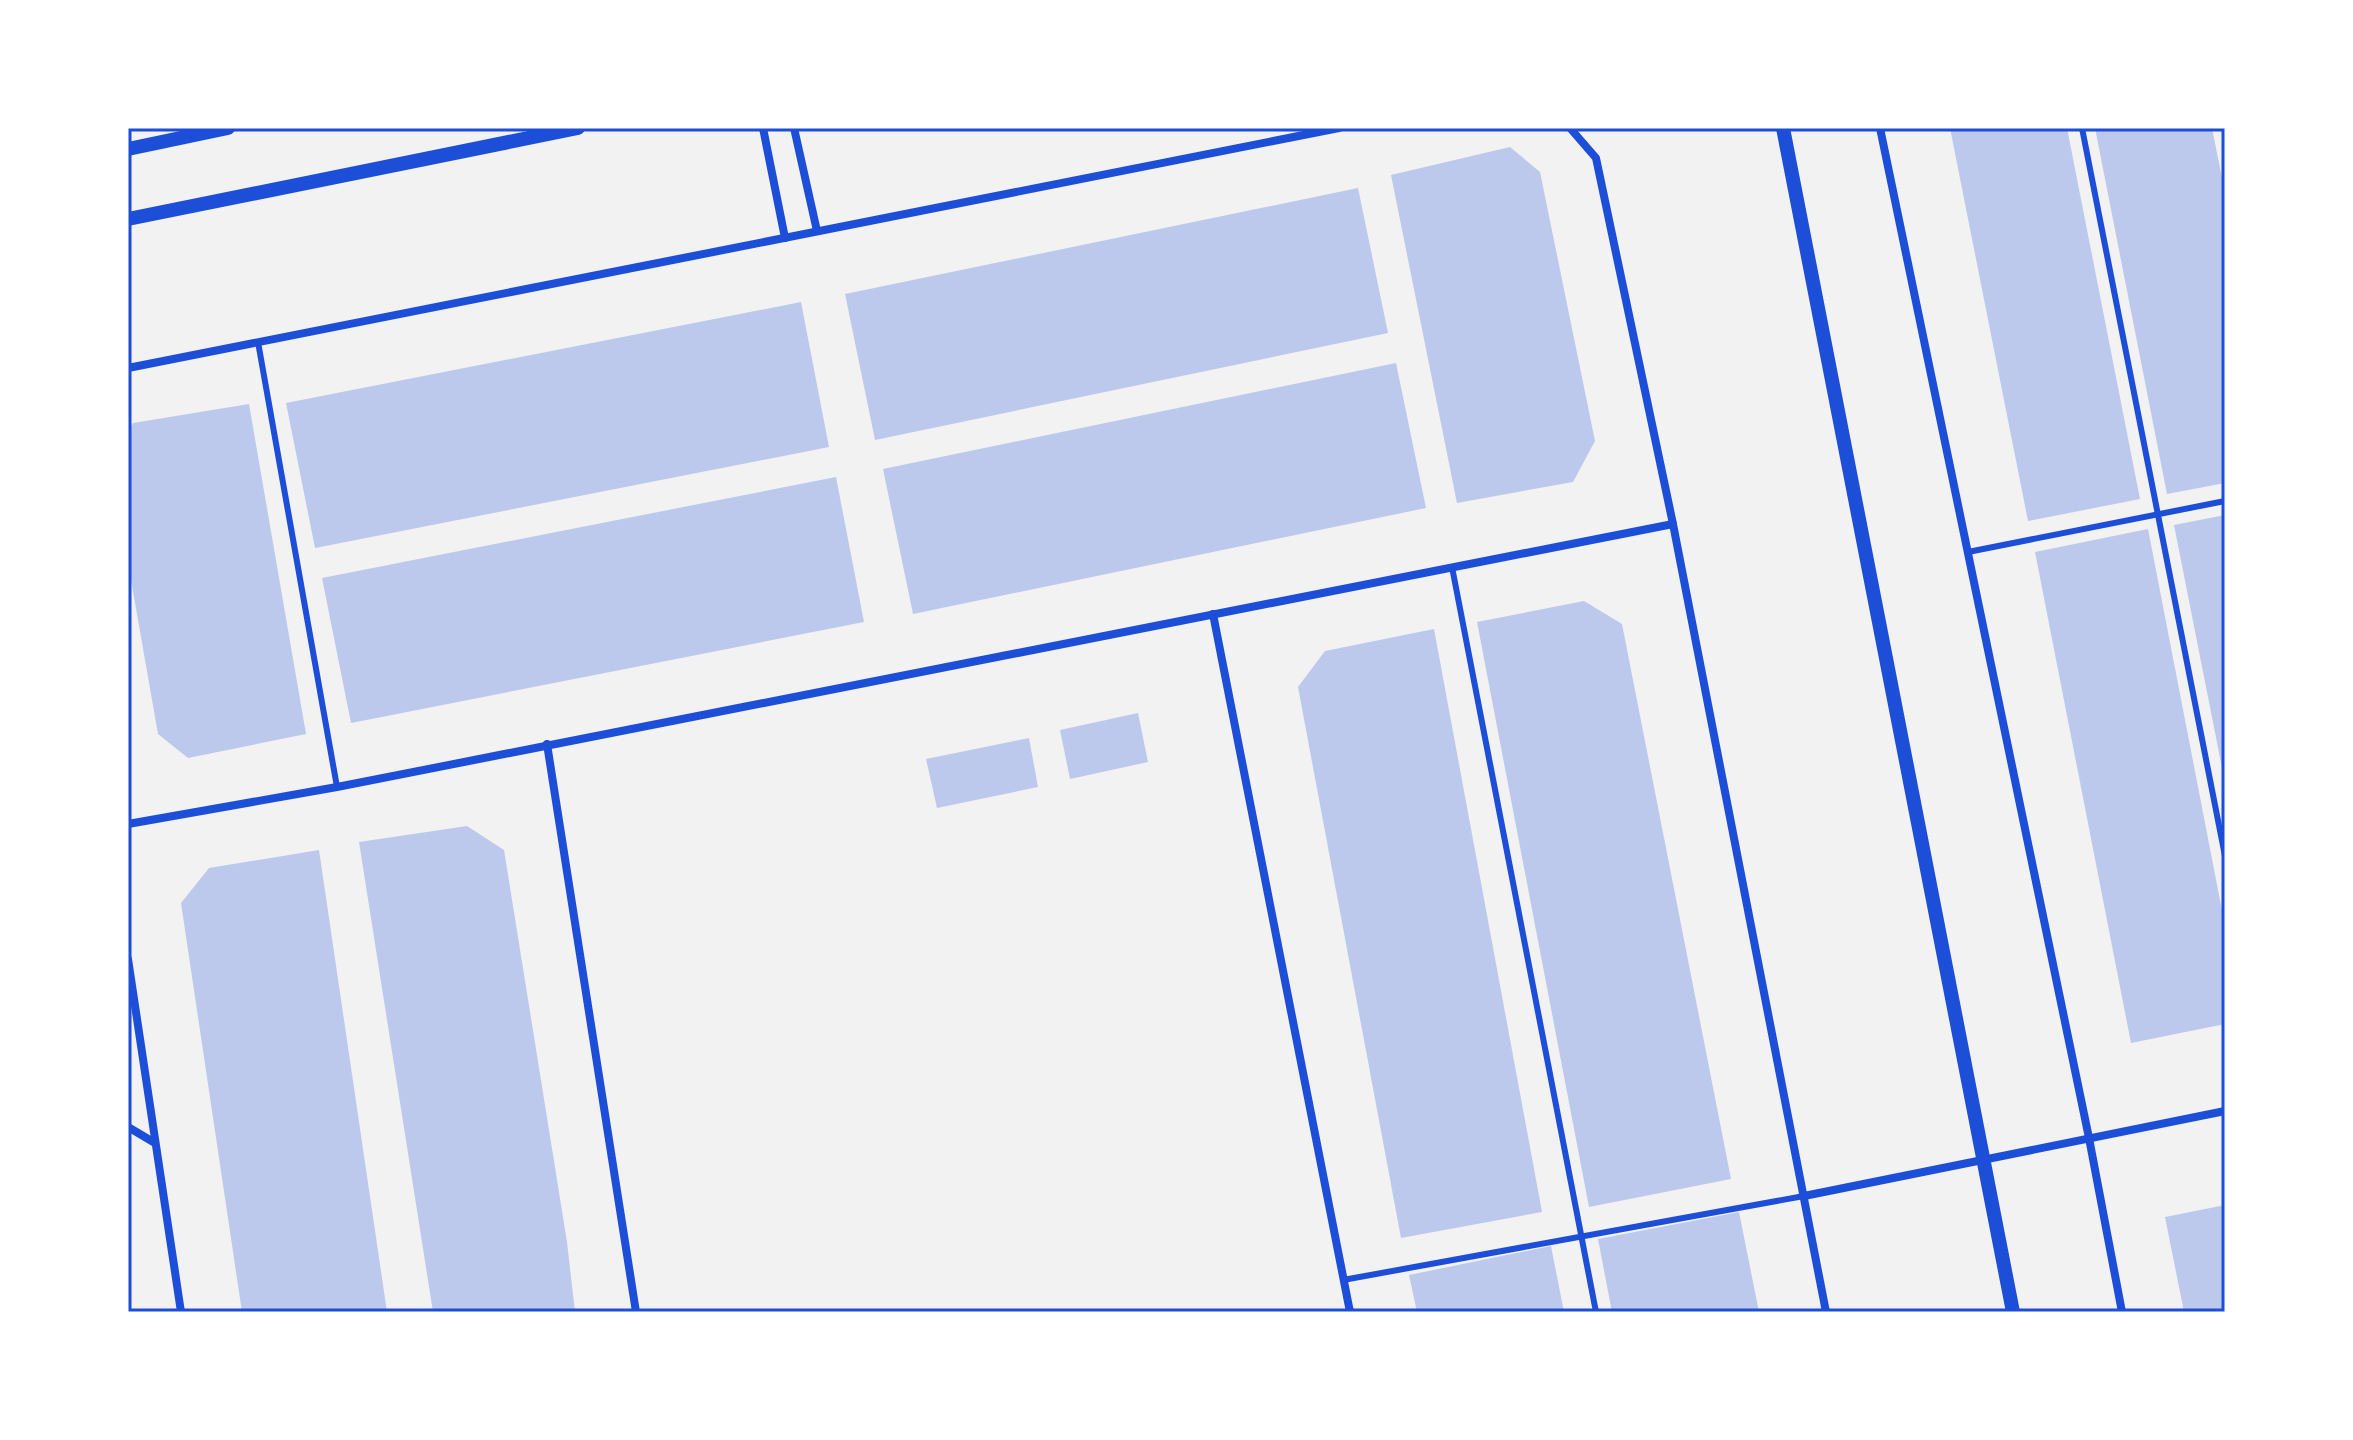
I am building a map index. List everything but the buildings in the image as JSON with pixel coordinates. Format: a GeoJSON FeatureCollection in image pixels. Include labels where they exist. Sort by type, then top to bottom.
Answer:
{"type":"FeatureCollection","features":[{"type":"Feature","properties":{"kind":"street"},"geometry":{"type":"LineString","coordinates":[[128,149],[228,128]]}},
{"type":"Feature","properties":{"kind":"street"},"geometry":{"type":"LineString","coordinates":[[128,219],[578,128]]}},
{"type":"Feature","properties":{"kind":"street"},"geometry":{"type":"LineString","coordinates":[[763,128],[785,238]]}},
{"type":"Feature","properties":{"kind":"street"},"geometry":{"type":"LineString","coordinates":[[794,128],[817,231]]}},
{"type":"Feature","properties":{"kind":"street"},"geometry":{"type":"LineString","coordinates":[[128,368],[1339,128]]}},
{"type":"Feature","properties":{"kind":"street"},"geometry":{"type":"LineString","coordinates":[[1570,128],[1596,158],[1673,524],[1826,1312]]}},
{"type":"Feature","properties":{"kind":"street"},"geometry":{"type":"LineString","coordinates":[[1783,128],[2013,1312]]}},
{"type":"Feature","properties":{"kind":"street"},"geometry":{"type":"LineString","coordinates":[[1880,128],[2089,1138],[2122,1312]]}},
{"type":"Feature","properties":{"kind":"street"},"geometry":{"type":"LineString","coordinates":[[128,824],[337,787],[1673,524]]}},
{"type":"Feature","properties":{"kind":"street"},"geometry":{"type":"LineString","coordinates":[[1213,614],[1350,1312]]}},
{"type":"Feature","properties":{"kind":"street"},"geometry":{"type":"LineString","coordinates":[[547,744],[636,1312]]}},
{"type":"Feature","properties":{"kind":"street"},"geometry":{"type":"LineString","coordinates":[[128,959],[181,1312]]}},
{"type":"Feature","properties":{"kind":"street"},"geometry":{"type":"LineString","coordinates":[[1804,1196],[2225,1111]]}},
{"type":"Feature","properties":{"kind":"street"},"geometry":{"type":"LineString","coordinates":[[128,1127],[155,1143]]}},
{"type":"Feature","properties":{"kind":"lane"},"geometry":{"type":"LineString","coordinates":[[2082,128],[2225,856]]}},
{"type":"Feature","properties":{"kind":"lane"},"geometry":{"type":"LineString","coordinates":[[258,342],[337,787]]}},
{"type":"Feature","properties":{"kind":"lane"},"geometry":{"type":"LineString","coordinates":[[1968,552],[2225,501]]}},
{"type":"Feature","properties":{"kind":"lane"},"geometry":{"type":"LineString","coordinates":[[1452,567],[1596,1312]]}},
{"type":"Feature","properties":{"kind":"lane"},"geometry":{"type":"LineString","coordinates":[[1343,1280],[1804,1196]]}}]}
